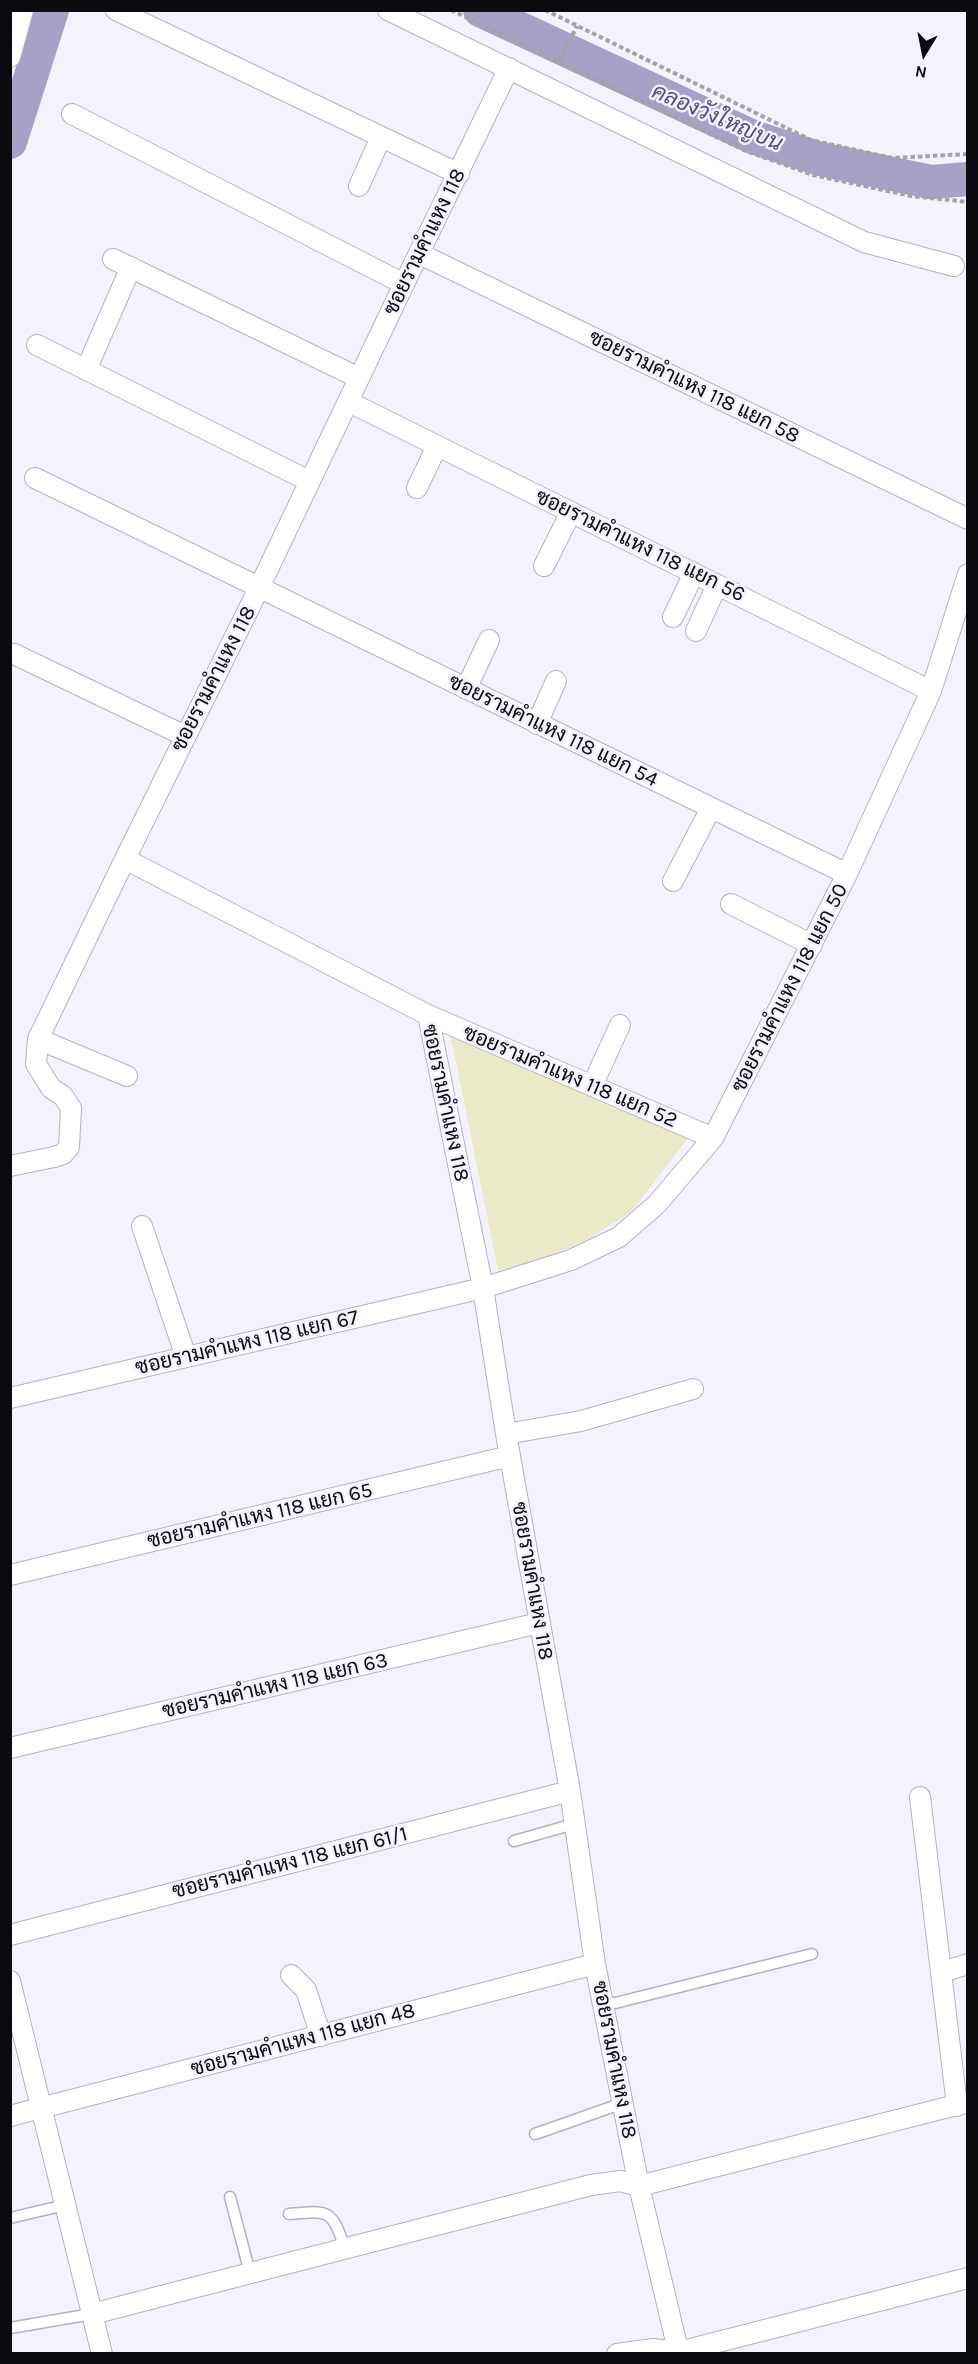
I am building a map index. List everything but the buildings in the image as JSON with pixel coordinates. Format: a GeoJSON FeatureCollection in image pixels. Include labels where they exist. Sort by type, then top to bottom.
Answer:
{"type":"FeatureCollection","features":[{"type":"Feature","properties":{"kind":"street"},"geometry":{"type":"LineString","coordinates":[[10,57],[23,10]]}},
{"type":"Feature","properties":{"kind":"street"},"geometry":{"type":"LineString","coordinates":[[116,10],[459,174]]}},
{"type":"Feature","properties":{"kind":"street"},"geometry":{"type":"LineString","coordinates":[[388,10],[864,242],[954,266]]}},
{"type":"Feature","properties":{"kind":"street","name":"ซอยรามคำแหง 118"},"geometry":{"type":"LineString","coordinates":[[509,68],[259,588],[125,859],[428,1015],[483,1288],[506,1434],[570,1791],[595,1964],[639,2186],[679,2353]]}},
{"type":"Feature","properties":{"kind":"street"},"geometry":{"type":"LineString","coordinates":[[72,114],[404,284]]}},
{"type":"Feature","properties":{"kind":"street"},"geometry":{"type":"LineString","coordinates":[[359,186],[381,137]]}},
{"type":"Feature","properties":{"kind":"street","name":"ซอยรามคำแหง 118 แยก 58"},"geometry":{"type":"LineString","coordinates":[[420,254],[968,519]]}},
{"type":"Feature","properties":{"kind":"street"},"geometry":{"type":"LineString","coordinates":[[112,259],[359,378]]}},
{"type":"Feature","properties":{"kind":"street"},"geometry":{"type":"LineString","coordinates":[[87,370],[131,267]]}},
{"type":"Feature","properties":{"kind":"street"},"geometry":{"type":"LineString","coordinates":[[37,345],[309,481]]}},
{"type":"Feature","properties":{"kind":"street","name":"ซอยรามคำแหง 118 แยก 56"},"geometry":{"type":"LineString","coordinates":[[349,402],[931,691]]}},
{"type":"Feature","properties":{"kind":"street"},"geometry":{"type":"LineString","coordinates":[[417,488],[437,446]]}},
{"type":"Feature","properties":{"kind":"street","name":"ซอยรามคำแหง 118 แยก 54"},"geometry":{"type":"LineString","coordinates":[[35,478],[847,874]]}},
{"type":"Feature","properties":{"kind":"street"},"geometry":{"type":"LineString","coordinates":[[544,566],[571,512]]}},
{"type":"Feature","properties":{"kind":"street"},"geometry":{"type":"LineString","coordinates":[[673,617],[694,573]]}},
{"type":"Feature","properties":{"kind":"street","name":"ซอยรามคำแหง 118 แยก 50"},"geometry":{"type":"LineString","coordinates":[[483,1288],[571,1260],[619,1237],[657,1204],[713,1138],[847,874],[931,691],[968,574]]}},
{"type":"Feature","properties":{"kind":"street"},"geometry":{"type":"LineString","coordinates":[[696,631],[717,585]]}},
{"type":"Feature","properties":{"kind":"street"},"geometry":{"type":"LineString","coordinates":[[466,689],[489,640]]}},
{"type":"Feature","properties":{"kind":"street"},"geometry":{"type":"LineString","coordinates":[[14,654],[185,736]]}},
{"type":"Feature","properties":{"kind":"street"},"geometry":{"type":"LineString","coordinates":[[537,724],[556,681]]}},
{"type":"Feature","properties":{"kind":"street"},"geometry":{"type":"LineString","coordinates":[[673,881],[711,808]]}},
{"type":"Feature","properties":{"kind":"street"},"geometry":{"type":"LineString","coordinates":[[10,1166],[54,1157],[63,1154],[69,1147],[71,1108],[63,1096],[51,1088],[36,1064],[38,1039],[125,859]]}},
{"type":"Feature","properties":{"kind":"street"},"geometry":{"type":"LineString","coordinates":[[731,904],[812,945]]}},
{"type":"Feature","properties":{"kind":"street","name":"ซอยรามคำแหง 118 แยก 52"},"geometry":{"type":"LineString","coordinates":[[428,1015],[713,1138]]}},
{"type":"Feature","properties":{"kind":"street"},"geometry":{"type":"LineString","coordinates":[[592,1086],[620,1025]]}},
{"type":"Feature","properties":{"kind":"street"},"geometry":{"type":"LineString","coordinates":[[38,1039],[127,1076]]}},
{"type":"Feature","properties":{"kind":"street"},"geometry":{"type":"LineString","coordinates":[[142,1226],[186,1357]]}},
{"type":"Feature","properties":{"kind":"street","name":"ซอยรามคำแหง 118 แยก 67"},"geometry":{"type":"LineString","coordinates":[[10,1398],[483,1288]]}},
{"type":"Feature","properties":{"kind":"street"},"geometry":{"type":"LineString","coordinates":[[506,1434],[580,1422],[693,1389]]}},
{"type":"Feature","properties":{"kind":"street","name":"ซอยรามคำแหง 118 แยก 65"},"geometry":{"type":"LineString","coordinates":[[10,1575],[510,1456]]}},
{"type":"Feature","properties":{"kind":"street","name":"ซอยรามคำแหง 118 แยก 63"},"geometry":{"type":"LineString","coordinates":[[10,1748],[539,1623]]}},
{"type":"Feature","properties":{"kind":"street","name":"ซอยรามคำแหง 118 แยก 61/1"},"geometry":{"type":"LineString","coordinates":[[10,1935],[570,1791]]}},
{"type":"Feature","properties":{"kind":"street"},"geometry":{"type":"LineString","coordinates":[[92,2314],[609,2181],[620,2181],[639,2186],[962,2104],[942,1972],[920,1797]]}},
{"type":"Feature","properties":{"kind":"street","name":"ซอยรามคำแหง 118 แยก 48"},"geometry":{"type":"LineString","coordinates":[[10,2116],[595,1964]]}},
{"type":"Feature","properties":{"kind":"street"},"geometry":{"type":"LineString","coordinates":[[942,1972],[968,1964]]}},
{"type":"Feature","properties":{"kind":"street"},"geometry":{"type":"LineString","coordinates":[[291,1975],[306,1990],[321,2036]]}},
{"type":"Feature","properties":{"kind":"street"},"geometry":{"type":"LineString","coordinates":[[10,1981],[102,2354]]}},
{"type":"Feature","properties":{"kind":"street"},"geometry":{"type":"LineString","coordinates":[[617,2354],[653,2349],[679,2353],[968,2277]]}},
{"type":"Feature","properties":{"kind":"lane"},"geometry":{"type":"LineString","coordinates":[[514,1840],[574,1824]]}},
{"type":"Feature","properties":{"kind":"lane"},"geometry":{"type":"LineString","coordinates":[[603,2006],[812,1954]]}},
{"type":"Feature","properties":{"kind":"lane"},"geometry":{"type":"LineString","coordinates":[[535,2134],[623,2103]]}},
{"type":"Feature","properties":{"kind":"lane"},"geometry":{"type":"LineString","coordinates":[[230,2197],[250,2273]]}},
{"type":"Feature","properties":{"kind":"lane"},"geometry":{"type":"LineString","coordinates":[[10,2218],[66,2205]]}},
{"type":"Feature","properties":{"kind":"lane"},"geometry":{"type":"LineString","coordinates":[[289,2214],[318,2211],[328,2215],[338,2227],[345,2249]]}},
{"type":"Feature","properties":{"kind":"lane"},"geometry":{"type":"LineString","coordinates":[[10,2328],[92,2314]]}},
{"type":"Feature","properties":{"kind":"path"},"geometry":{"type":"LineString","coordinates":[[451,10],[746,151],[813,175],[911,196],[968,202]]}},
{"type":"Feature","properties":{"kind":"path"},"geometry":{"type":"LineString","coordinates":[[545,10],[811,140],[892,158],[968,154]]}},
{"type":"Feature","properties":{"kind":"path"},"geometry":{"type":"LineString","coordinates":[[559,62],[578,26]]}},
{"type":"Feature","properties":{"kind":"green space"},"geometry":{"type":"Polygon","coordinates":[[[450,1033],[689,1137],[631,1212],[587,1240],[534,1263],[498,1270],[450,1033]]]}},
{"type":"Feature","properties":{"kind":"waterway"},"geometry":{"type":"LineString","coordinates":[[10,142],[52,10]]}},
{"type":"Feature","properties":{"kind":"waterway","name":"คลองวังใหญ่บน"},"geometry":{"type":"LineString","coordinates":[[480,10],[753,137],[820,159],[931,182],[968,179]]}}]}
